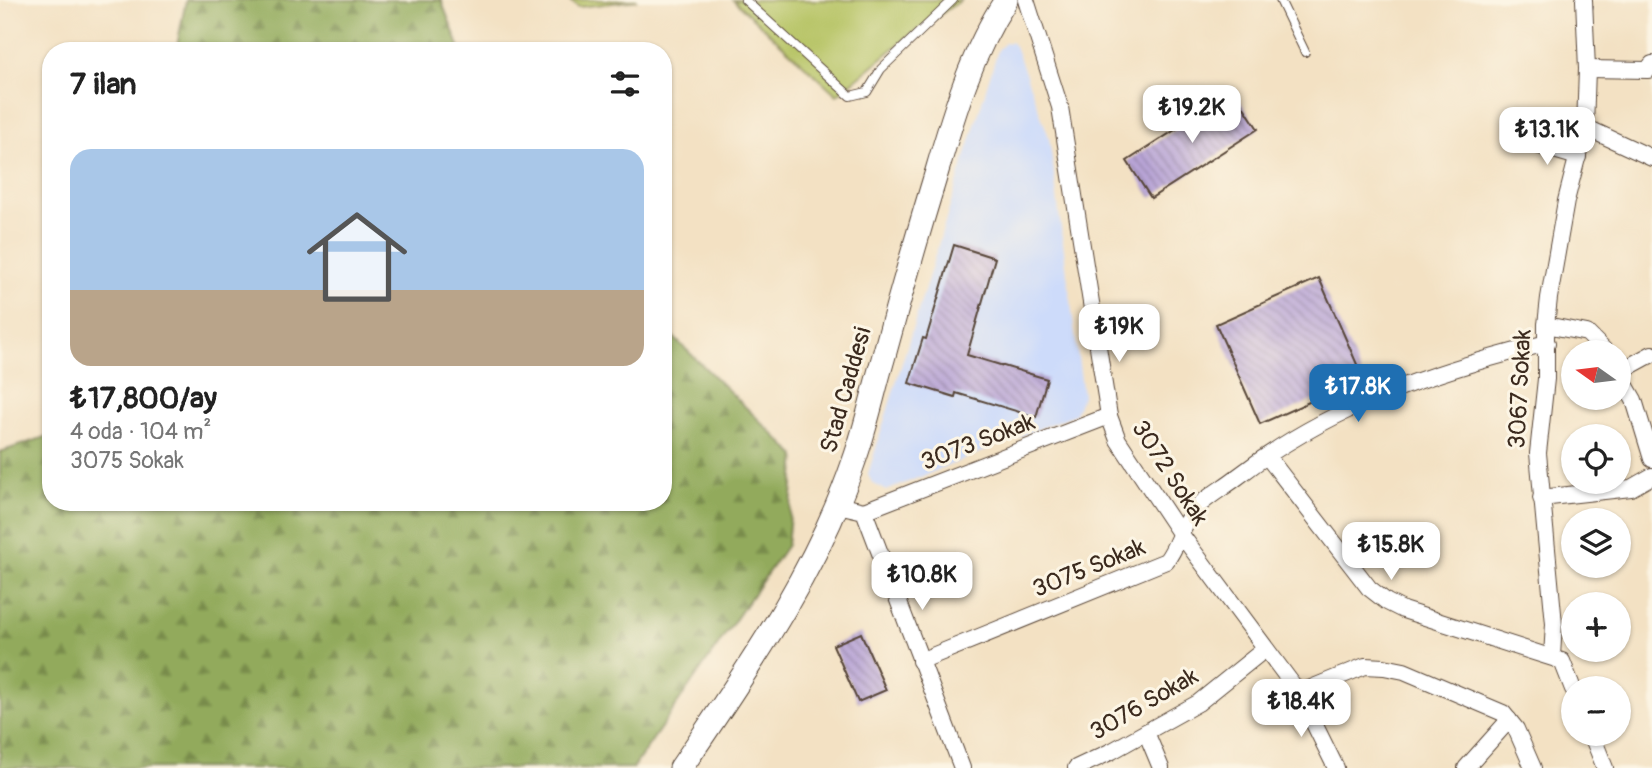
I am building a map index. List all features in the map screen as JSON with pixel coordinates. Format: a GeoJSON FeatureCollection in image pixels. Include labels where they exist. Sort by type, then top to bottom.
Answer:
{"type":"FeatureCollection","features":[{"type":"Feature","properties":{"kind":"street","name":"Stad Caddesi"},"geometry":{"type":"LineString","coordinates":[[681,768],[756,656],[791,598],[823,540],[838,505],[855,458],[913,250],[968,73],[982,41],[1006,0]]}},
{"type":"Feature","properties":{"kind":"street","name":"3072 Sokak"},"geometry":{"type":"LineString","coordinates":[[1026,0],[1060,107],[1109,416],[1118,440],[1180,533],[1299,694],[1336,768]]}},
{"type":"Feature","properties":{"kind":"street","name":"3067 Sokak"},"geometry":{"type":"LineString","coordinates":[[1552,656],[1554,624],[1538,453],[1546,379],[1546,325],[1566,201],[1585,127],[1587,69],[1584,0]]}},
{"type":"Feature","properties":{"kind":"street"},"geometry":{"type":"LineString","coordinates":[[1587,69],[1648,70],[1652,64]]}},
{"type":"Feature","properties":{"kind":"street"},"geometry":{"type":"LineString","coordinates":[[1585,127],[1652,158]]}},
{"type":"Feature","properties":{"kind":"street"},"geometry":{"type":"LineString","coordinates":[[1527,142],[1578,157]]}},
{"type":"Feature","properties":{"kind":"street"},"geometry":{"type":"LineString","coordinates":[[1546,325],[1587,333],[1594,340]]}},
{"type":"Feature","properties":{"kind":"street","name":"3075 Sokak"},"geometry":{"type":"LineString","coordinates":[[920,661],[1166,561],[1176,549],[1180,533],[1194,510],[1267,456],[1328,417],[1386,392],[1451,370],[1547,343]]}},
{"type":"Feature","properties":{"kind":"street"},"geometry":{"type":"LineString","coordinates":[[1631,366],[1652,354]]}},
{"type":"Feature","properties":{"kind":"street"},"geometry":{"type":"LineString","coordinates":[[1631,395],[1652,459]]}},
{"type":"Feature","properties":{"kind":"street","name":"3073 Sokak"},"geometry":{"type":"LineString","coordinates":[[864,511],[1109,416]]}},
{"type":"Feature","properties":{"kind":"street"},"geometry":{"type":"LineString","coordinates":[[1267,456],[1369,589],[1403,610],[1552,656],[1562,661],[1568,676]]}},
{"type":"Feature","properties":{"kind":"street"},"geometry":{"type":"LineString","coordinates":[[1541,498],[1631,488],[1652,476]]}},
{"type":"Feature","properties":{"kind":"street"},"geometry":{"type":"LineString","coordinates":[[838,505],[864,511],[962,768]]}},
{"type":"Feature","properties":{"kind":"street","name":"3076 Sokak"},"geometry":{"type":"LineString","coordinates":[[1076,768],[1198,703],[1265,649]]}},
{"type":"Feature","properties":{"kind":"street"},"geometry":{"type":"LineString","coordinates":[[1299,694],[1365,666],[1404,671],[1503,713],[1516,729],[1533,768]]}},
{"type":"Feature","properties":{"kind":"street"},"geometry":{"type":"LineString","coordinates":[[1466,768],[1508,720]]}},
{"type":"Feature","properties":{"kind":"street"},"geometry":{"type":"LineString","coordinates":[[1146,732],[1161,768]]}},
{"type":"Feature","properties":{"kind":"street"},"geometry":{"type":"LineString","coordinates":[[1596,746],[1605,768]]}},
{"type":"Feature","properties":{"kind":"lane"},"geometry":{"type":"LineString","coordinates":[[745,0],[850,96],[867,92],[881,69],[953,0]]}},
{"type":"Feature","properties":{"kind":"lane"},"geometry":{"type":"LineString","coordinates":[[1280,0],[1305,52]]}},
{"type":"Feature","properties":{"kind":"shaded area"},"geometry":{"type":"Polygon","coordinates":[[[1011,42],[1015,46],[1049,137],[1083,395],[1075,414],[886,491],[872,483],[868,474],[998,50],[1005,43],[1011,42]]]}},
{"type":"Feature","properties":{"kind":"green space"},"geometry":{"type":"Polygon","coordinates":[[[186,0],[441,0],[457,42],[178,42],[186,0]]]}},
{"type":"Feature","properties":{"kind":"green space"},"geometry":{"type":"Polygon","coordinates":[[[568,0],[638,0],[579,7],[568,0]]]}},
{"type":"Feature","properties":{"kind":"green space"},"geometry":{"type":"Polygon","coordinates":[[[733,0],[961,0],[905,39],[837,95],[733,0]]]}},
{"type":"Feature","properties":{"kind":"green space"},"geometry":{"type":"Polygon","coordinates":[[[672,336],[796,456],[787,545],[633,768],[0,768],[0,452],[42,438],[42,511],[672,511],[672,336]]]}},
{"type":"Feature","properties":{"kind":"building"},"geometry":{"type":"Polygon","coordinates":[[[1234,92],[1258,129],[1151,198],[1127,161],[1234,92]]]}},
{"type":"Feature","properties":{"kind":"building"},"geometry":{"type":"Polygon","coordinates":[[[954,245],[995,258],[967,355],[1047,379],[1036,417],[956,393],[955,397],[909,383],[923,338],[926,339],[954,245]]]}},
{"type":"Feature","properties":{"kind":"building"},"geometry":{"type":"Polygon","coordinates":[[[1319,278],[1363,378],[1260,424],[1216,324],[1319,278]]]}},
{"type":"Feature","properties":{"kind":"building"},"geometry":{"type":"Polygon","coordinates":[[[861,633],[886,690],[858,702],[833,645],[861,633]]]}}]}
